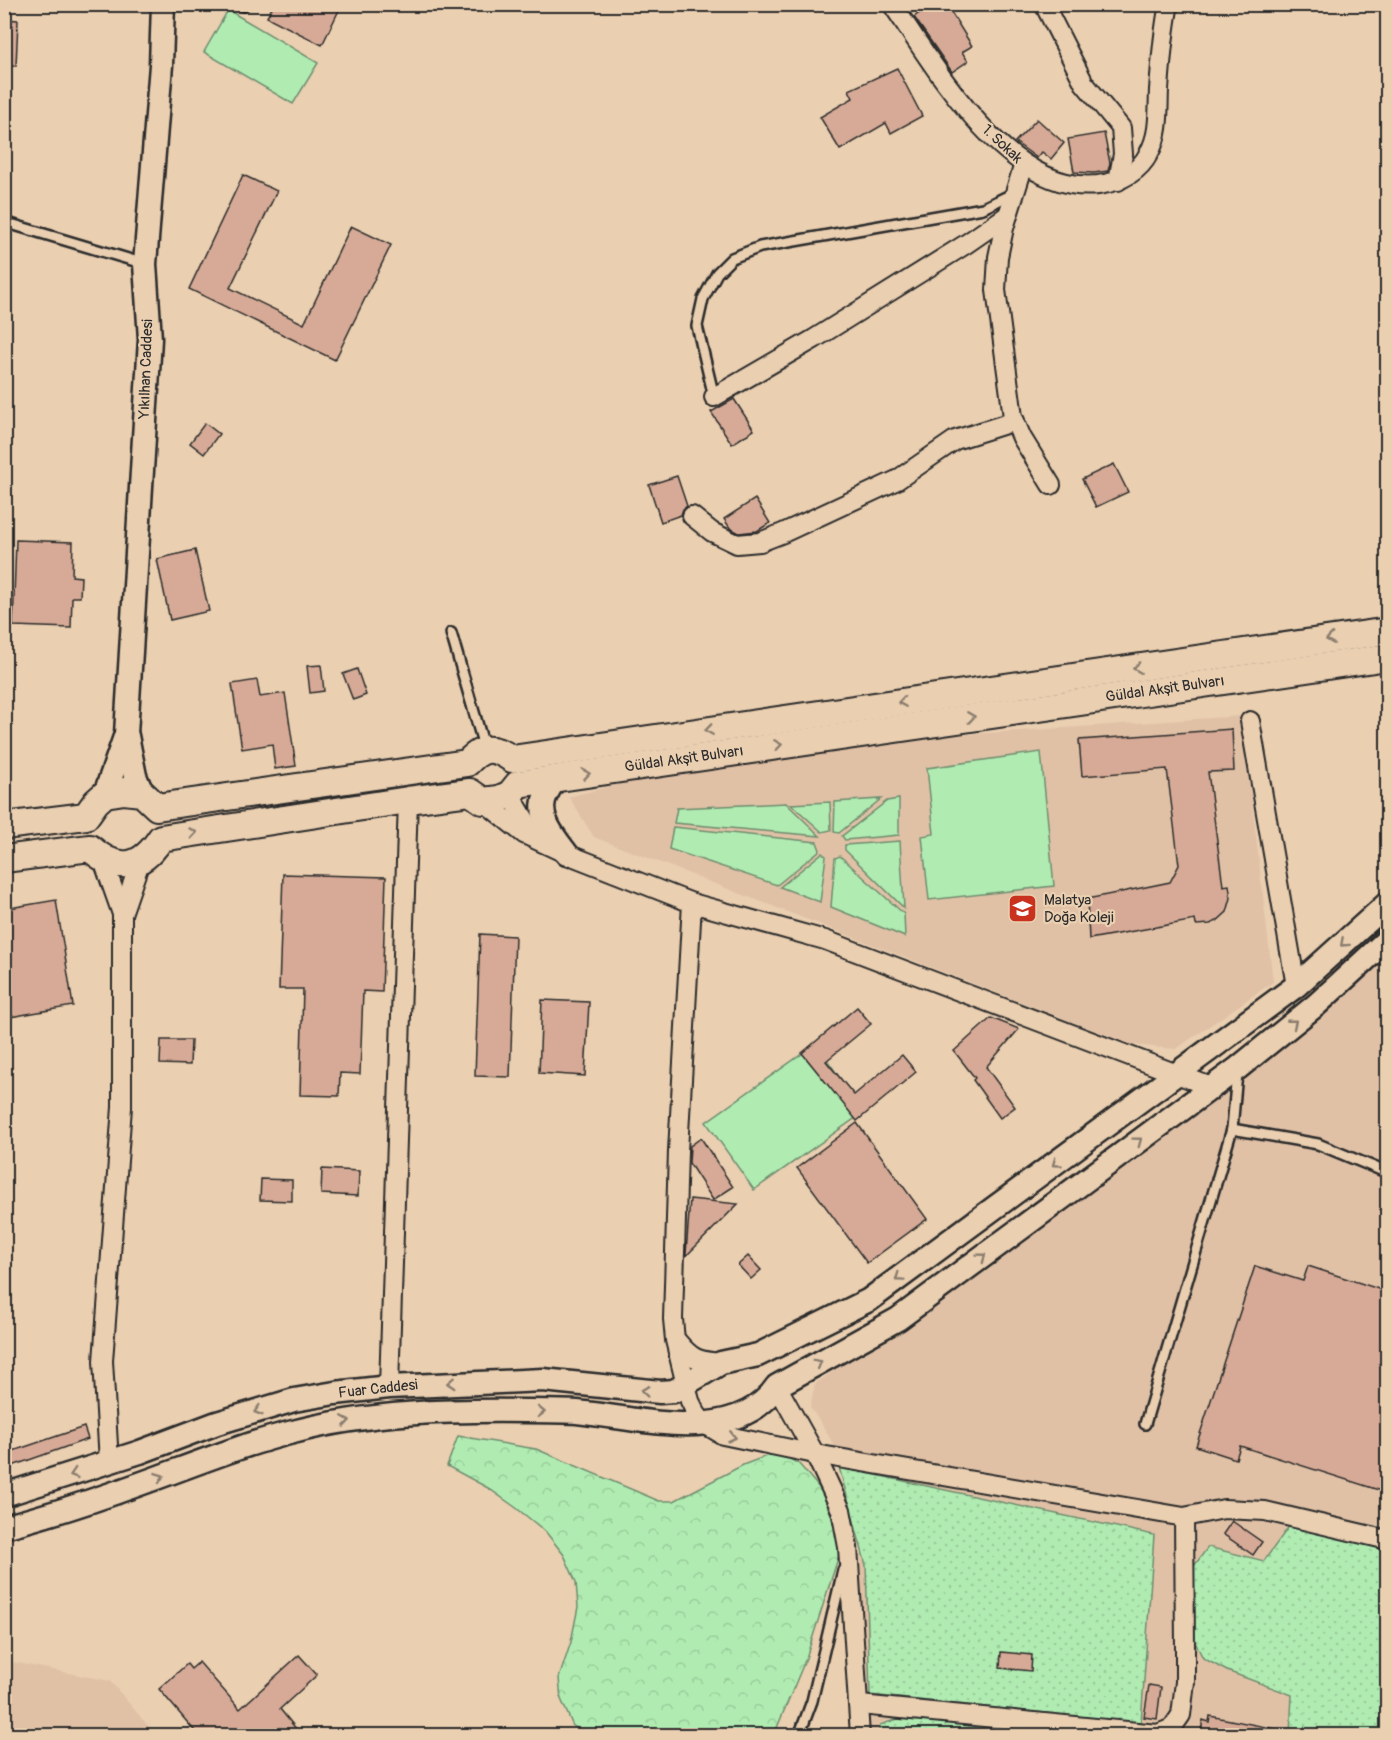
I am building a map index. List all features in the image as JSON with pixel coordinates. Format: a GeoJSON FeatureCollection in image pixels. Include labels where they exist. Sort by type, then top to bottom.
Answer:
{"type":"FeatureCollection","features":[{"type":"Feature","properties":{"kind":"main road","name":"Güldal Akşit Bulvarı"},"geometry":{"type":"LineString","coordinates":[[105,794],[124,791],[149,800],[476,757],[499,750],[512,759],[1388,631]]}},
{"type":"Feature","properties":{"kind":"main road","name":"Güldal Akşit Bulvarı"},"geometry":{"type":"LineString","coordinates":[[162,838],[408,800],[477,797],[499,799],[514,789],[555,778],[1388,657]]}},
{"type":"Feature","properties":{"kind":"main road"},"geometry":{"type":"LineString","coordinates":[[4,826],[86,816],[105,794]]}},
{"type":"Feature","properties":{"kind":"main road"},"geometry":{"type":"LineString","coordinates":[[4,859],[96,854],[122,864],[140,862],[152,852],[162,838]]}},
{"type":"Feature","properties":{"kind":"street","name":"Yıkılhan Caddesi"},"geometry":{"type":"LineString","coordinates":[[149,800],[135,776],[126,734],[150,339],[145,264],[161,65],[163,4]]}},
{"type":"Feature","properties":{"kind":"street","name":"1. Sokak"},"geometry":{"type":"LineString","coordinates":[[892,4],[964,106],[996,141],[1023,164],[1041,175],[1066,184],[1089,186],[1118,181],[1135,171],[1149,153],[1156,134],[1164,31],[1169,4]]}},
{"type":"Feature","properties":{"kind":"street"},"geometry":{"type":"LineString","coordinates":[[1044,4],[1084,83],[1121,128],[1123,154],[1118,181]]}},
{"type":"Feature","properties":{"kind":"street"},"geometry":{"type":"LineString","coordinates":[[1023,164],[998,257],[996,290],[1000,331],[1015,421],[1022,438],[1051,485]]}},
{"type":"Feature","properties":{"kind":"street"},"geometry":{"type":"LineString","coordinates":[[714,397],[814,339],[966,244],[1008,215]]}},
{"type":"Feature","properties":{"kind":"street"},"geometry":{"type":"LineString","coordinates":[[692,516],[712,532],[730,541],[745,545],[760,542],[897,480],[955,441],[1015,421]]}},
{"type":"Feature","properties":{"kind":"street"},"geometry":{"type":"LineString","coordinates":[[1250,721],[1296,986]]}},
{"type":"Feature","properties":{"kind":"street","name":"Yıkılhan Caddesi"},"geometry":{"type":"LineString","coordinates":[[105,794],[126,734]]}},
{"type":"Feature","properties":{"kind":"street"},"geometry":{"type":"LineString","coordinates":[[476,757],[465,779],[477,797],[524,834],[557,849],[692,903],[825,940],[1210,1087]]}},
{"type":"Feature","properties":{"kind":"street"},"geometry":{"type":"LineString","coordinates":[[512,759],[518,772],[514,789],[527,823],[557,849]]}},
{"type":"Feature","properties":{"kind":"street"},"geometry":{"type":"LineString","coordinates":[[555,778],[544,801],[544,817],[557,849]]}},
{"type":"Feature","properties":{"kind":"street"},"geometry":{"type":"LineString","coordinates":[[149,800],[161,822],[162,838]]}},
{"type":"Feature","properties":{"kind":"street"},"geometry":{"type":"LineString","coordinates":[[389,1387],[408,800]]}},
{"type":"Feature","properties":{"kind":"street"},"geometry":{"type":"LineString","coordinates":[[86,816],[86,833],[122,914]]}},
{"type":"Feature","properties":{"kind":"street"},"geometry":{"type":"LineString","coordinates":[[109,1462],[103,1361],[122,1107],[122,914],[140,862]]}},
{"type":"Feature","properties":{"kind":"street"},"geometry":{"type":"LineString","coordinates":[[692,903],[678,1151],[673,1319],[675,1340],[686,1385],[696,1413],[703,1423],[723,1435],[815,1454],[1184,1517],[1224,1509],[1265,1511],[1388,1540]]}},
{"type":"Feature","properties":{"kind":"street","name":"Fuar Caddesi"},"geometry":{"type":"LineString","coordinates":[[4,1494],[109,1462],[217,1423],[294,1400],[389,1387],[543,1380],[660,1392],[674,1391],[721,1363],[758,1355],[869,1300],[1296,986],[1388,903]]}},
{"type":"Feature","properties":{"kind":"street"},"geometry":{"type":"LineString","coordinates":[[4,1527],[116,1493],[262,1440],[293,1431],[348,1421],[406,1414],[525,1411],[576,1412],[682,1425],[734,1418],[755,1408],[768,1398],[777,1386],[898,1319],[1238,1068],[1316,1005],[1388,939]]}},
{"type":"Feature","properties":{"kind":"street"},"geometry":{"type":"LineString","coordinates":[[675,1340],[690,1356],[702,1361],[721,1363]]}},
{"type":"Feature","properties":{"kind":"street"},"geometry":{"type":"LineString","coordinates":[[758,1355],[775,1367],[777,1386],[815,1454],[841,1510],[848,1547],[860,1705],[860,1736]]}},
{"type":"Feature","properties":{"kind":"street"},"geometry":{"type":"LineString","coordinates":[[860,1705],[1158,1734],[1172,1728],[1181,1715],[1185,1682],[1184,1517]]}},
{"type":"Feature","properties":{"kind":"lane"},"geometry":{"type":"LineString","coordinates":[[714,397],[697,326],[703,299],[717,273],[732,258],[760,247],[983,208],[1014,193]]}},
{"type":"Feature","properties":{"kind":"lane"},"geometry":{"type":"LineString","coordinates":[[4,222],[145,264]]}},
{"type":"Feature","properties":{"kind":"lane"},"geometry":{"type":"LineString","coordinates":[[451,633],[476,757]]}},
{"type":"Feature","properties":{"kind":"lane"},"geometry":{"type":"LineString","coordinates":[[1145,1424],[1232,1129],[1238,1068]]}},
{"type":"Feature","properties":{"kind":"lane"},"geometry":{"type":"LineString","coordinates":[[1232,1129],[1318,1144],[1388,1173]]}},
{"type":"Feature","properties":{"kind":"lane"},"geometry":{"type":"LineString","coordinates":[[799,1736],[812,1701],[824,1656],[848,1547]]}},
{"type":"Feature","properties":{"kind":"shaded area","name":"Malatya Doğa Koleji"},"geometry":{"type":"Polygon","coordinates":[[[1242,716],[1273,982],[1176,1049],[1132,1045],[594,837],[569,797],[750,749],[1242,716]]]}},
{"type":"Feature","properties":{"kind":"shaded area"},"geometry":{"type":"Polygon","coordinates":[[[1387,951],[1387,1735],[848,1735],[865,1504],[825,1429],[810,1407],[815,1384],[1258,1069],[1387,951]]]}},
{"type":"Feature","properties":{"kind":"shaded area"},"geometry":{"type":"Polygon","coordinates":[[[7,1661],[110,1681],[156,1735],[5,1735],[4,1663],[7,1661]]]}},
{"type":"Feature","properties":{"kind":"green space"},"geometry":{"type":"Polygon","coordinates":[[[228,10],[318,63],[293,104],[204,52],[228,10]]]}},
{"type":"Feature","properties":{"kind":"green space"},"geometry":{"type":"Polygon","coordinates":[[[1041,752],[1054,886],[929,900],[922,836],[934,834],[927,768],[1041,752]]]}},
{"type":"Feature","properties":{"kind":"green space"},"geometry":{"type":"Polygon","coordinates":[[[881,799],[839,833],[834,832],[835,802],[881,799]]]}},
{"type":"Feature","properties":{"kind":"green space"},"geometry":{"type":"Polygon","coordinates":[[[899,799],[899,835],[845,840],[842,836],[887,801],[899,799]]]}},
{"type":"Feature","properties":{"kind":"green space"},"geometry":{"type":"Polygon","coordinates":[[[830,802],[831,830],[822,832],[791,804],[830,802]]]}},
{"type":"Feature","properties":{"kind":"green space"},"geometry":{"type":"Polygon","coordinates":[[[786,803],[820,836],[674,823],[677,808],[786,803]]]}},
{"type":"Feature","properties":{"kind":"green space"},"geometry":{"type":"Polygon","coordinates":[[[673,827],[817,842],[820,850],[777,885],[669,849],[673,827]]]}},
{"type":"Feature","properties":{"kind":"green space"},"geometry":{"type":"Polygon","coordinates":[[[900,841],[904,908],[845,850],[845,845],[900,841]]]}},
{"type":"Feature","properties":{"kind":"green space"},"geometry":{"type":"Polygon","coordinates":[[[822,853],[826,856],[820,902],[780,887],[822,853]]]}},
{"type":"Feature","properties":{"kind":"green space"},"geometry":{"type":"Polygon","coordinates":[[[840,856],[904,914],[905,937],[831,907],[835,858],[840,856]]]}},
{"type":"Feature","properties":{"kind":"green space"},"geometry":{"type":"Polygon","coordinates":[[[816,1044],[864,1112],[754,1190],[706,1122],[816,1044]]]}},
{"type":"Feature","properties":{"kind":"green space"},"geometry":{"type":"Polygon","coordinates":[[[458,1436],[536,1449],[659,1501],[674,1501],[743,1465],[777,1452],[799,1464],[821,1490],[841,1549],[806,1658],[776,1730],[768,1736],[590,1736],[573,1726],[561,1699],[559,1678],[571,1642],[578,1607],[576,1582],[564,1555],[545,1531],[488,1488],[447,1466],[458,1436]]]}},
{"type":"Feature","properties":{"kind":"green space"},"geometry":{"type":"Polygon","coordinates":[[[839,1467],[1154,1535],[1141,1723],[870,1695],[866,1565],[839,1467]]]}},
{"type":"Feature","properties":{"kind":"green space"},"geometry":{"type":"Polygon","coordinates":[[[1290,1525],[1387,1549],[1387,1735],[1290,1735],[1292,1695],[1227,1671],[1203,1658],[1192,1636],[1186,1577],[1208,1547],[1264,1561],[1290,1525]]]}},
{"type":"Feature","properties":{"kind":"green space"},"geometry":{"type":"Polygon","coordinates":[[[915,1713],[1080,1735],[878,1736],[880,1725],[915,1713]]]}},
{"type":"Feature","properties":{"kind":"building"},"geometry":{"type":"Polygon","coordinates":[[[274,4],[342,4],[322,45],[267,17],[274,4]]]}},
{"type":"Feature","properties":{"kind":"building"},"geometry":{"type":"Polygon","coordinates":[[[932,4],[946,4],[972,46],[962,52],[968,61],[952,72],[914,17],[932,4]]]}},
{"type":"Feature","properties":{"kind":"building"},"geometry":{"type":"Polygon","coordinates":[[[4,19],[18,20],[16,66],[4,66],[4,19]]]}},
{"type":"Feature","properties":{"kind":"building"},"geometry":{"type":"Polygon","coordinates":[[[897,68],[922,116],[891,133],[886,123],[840,150],[820,117],[853,98],[849,90],[897,68]]]}},
{"type":"Feature","properties":{"kind":"building"},"geometry":{"type":"Polygon","coordinates":[[[1037,119],[1064,143],[1051,159],[1042,152],[1037,158],[1015,142],[1037,119]]]}},
{"type":"Feature","properties":{"kind":"building"},"geometry":{"type":"Polygon","coordinates":[[[1104,133],[1110,163],[1108,171],[1074,172],[1068,139],[1104,133]]]}},
{"type":"Feature","properties":{"kind":"building"},"geometry":{"type":"Polygon","coordinates":[[[243,175],[277,191],[230,288],[304,324],[351,226],[391,245],[335,360],[189,289],[243,175]]]}},
{"type":"Feature","properties":{"kind":"building"},"geometry":{"type":"Polygon","coordinates":[[[734,399],[754,430],[732,444],[711,412],[734,399]]]}},
{"type":"Feature","properties":{"kind":"building"},"geometry":{"type":"Polygon","coordinates":[[[205,423],[219,434],[204,454],[190,443],[205,423]]]}},
{"type":"Feature","properties":{"kind":"building"},"geometry":{"type":"Polygon","coordinates":[[[1114,464],[1128,492],[1096,507],[1082,479],[1114,464]]]}},
{"type":"Feature","properties":{"kind":"building"},"geometry":{"type":"Polygon","coordinates":[[[677,476],[687,506],[681,515],[661,522],[649,485],[677,476]]]}},
{"type":"Feature","properties":{"kind":"building"},"geometry":{"type":"Polygon","coordinates":[[[755,499],[770,523],[757,531],[739,533],[730,528],[724,519],[755,499]]]}},
{"type":"Feature","properties":{"kind":"building"},"geometry":{"type":"Polygon","coordinates":[[[16,540],[73,542],[72,576],[81,577],[80,597],[72,597],[71,628],[13,626],[16,540]]]}},
{"type":"Feature","properties":{"kind":"building"},"geometry":{"type":"Polygon","coordinates":[[[195,550],[209,611],[170,620],[157,559],[195,550]]]}},
{"type":"Feature","properties":{"kind":"building"},"geometry":{"type":"Polygon","coordinates":[[[321,665],[324,691],[310,693],[307,666],[321,665]]]}},
{"type":"Feature","properties":{"kind":"building"},"geometry":{"type":"Polygon","coordinates":[[[357,669],[366,695],[353,700],[343,674],[357,669]]]}},
{"type":"Feature","properties":{"kind":"building"},"geometry":{"type":"Polygon","coordinates":[[[257,680],[260,697],[285,693],[296,766],[275,769],[272,744],[242,749],[232,684],[257,680]]]}},
{"type":"Feature","properties":{"kind":"building"},"geometry":{"type":"Polygon","coordinates":[[[1232,729],[1234,771],[1208,772],[1223,886],[1229,885],[1231,898],[1227,912],[1210,924],[1196,925],[1195,920],[1089,939],[1087,899],[1170,882],[1179,865],[1167,769],[1082,776],[1079,740],[1232,729]]]}},
{"type":"Feature","properties":{"kind":"building"},"geometry":{"type":"Polygon","coordinates":[[[283,874],[386,877],[382,992],[363,991],[360,1074],[340,1073],[339,1096],[300,1095],[303,989],[279,989],[283,874]]]}},
{"type":"Feature","properties":{"kind":"building"},"geometry":{"type":"Polygon","coordinates":[[[56,900],[73,1006],[4,1018],[4,909],[56,900]]]}},
{"type":"Feature","properties":{"kind":"building"},"geometry":{"type":"Polygon","coordinates":[[[480,934],[515,936],[510,1077],[475,1076],[480,934]]]}},
{"type":"Feature","properties":{"kind":"building"},"geometry":{"type":"Polygon","coordinates":[[[542,1000],[589,1002],[585,1076],[539,1073],[542,1000]]]}},
{"type":"Feature","properties":{"kind":"building"},"geometry":{"type":"Polygon","coordinates":[[[857,1007],[871,1024],[826,1061],[854,1095],[902,1055],[916,1072],[857,1121],[802,1053],[857,1007]]]}},
{"type":"Feature","properties":{"kind":"building"},"geometry":{"type":"Polygon","coordinates":[[[991,1018],[1019,1029],[986,1067],[1015,1107],[1000,1118],[973,1080],[975,1078],[954,1051],[991,1018]]]}},
{"type":"Feature","properties":{"kind":"building"},"geometry":{"type":"Polygon","coordinates":[[[161,1040],[191,1040],[190,1065],[160,1064],[161,1040]]]}},
{"type":"Feature","properties":{"kind":"building"},"geometry":{"type":"Polygon","coordinates":[[[857,1123],[927,1219],[867,1263],[797,1168],[857,1123]]]}},
{"type":"Feature","properties":{"kind":"building"},"geometry":{"type":"Polygon","coordinates":[[[701,1138],[733,1187],[713,1200],[689,1163],[690,1146],[701,1138]]]}},
{"type":"Feature","properties":{"kind":"building"},"geometry":{"type":"Polygon","coordinates":[[[322,1169],[359,1171],[358,1196],[321,1194],[322,1169]]]}},
{"type":"Feature","properties":{"kind":"building"},"geometry":{"type":"Polygon","coordinates":[[[261,1179],[292,1180],[292,1201],[260,1200],[261,1179]]]}},
{"type":"Feature","properties":{"kind":"building"},"geometry":{"type":"Polygon","coordinates":[[[690,1199],[738,1204],[686,1256],[686,1254],[690,1199]]]}},
{"type":"Feature","properties":{"kind":"building"},"geometry":{"type":"Polygon","coordinates":[[[748,1256],[761,1270],[751,1279],[738,1265],[748,1256]]]}},
{"type":"Feature","properties":{"kind":"building"},"geometry":{"type":"Polygon","coordinates":[[[1255,1266],[1303,1281],[1308,1266],[1388,1292],[1388,1493],[1240,1446],[1236,1459],[1196,1446],[1255,1266]]]}},
{"type":"Feature","properties":{"kind":"building"},"geometry":{"type":"Polygon","coordinates":[[[84,1427],[88,1439],[4,1469],[4,1454],[84,1427]]]}},
{"type":"Feature","properties":{"kind":"building"},"geometry":{"type":"Polygon","coordinates":[[[1232,1521],[1262,1542],[1253,1555],[1223,1534],[1232,1521]]]}},
{"type":"Feature","properties":{"kind":"building"},"geometry":{"type":"Polygon","coordinates":[[[1001,1652],[1032,1655],[1031,1671],[1000,1668],[1001,1652]]]}},
{"type":"Feature","properties":{"kind":"building"},"geometry":{"type":"Polygon","coordinates":[[[299,1655],[317,1675],[280,1709],[302,1736],[199,1736],[159,1689],[187,1664],[191,1669],[199,1662],[240,1709],[299,1655]]]}},
{"type":"Feature","properties":{"kind":"building"},"geometry":{"type":"Polygon","coordinates":[[[1149,1685],[1161,1687],[1157,1719],[1144,1717],[1149,1685]]]}},
{"type":"Feature","properties":{"kind":"building"},"geometry":{"type":"Polygon","coordinates":[[[1210,1716],[1276,1729],[1276,1736],[1200,1736],[1203,1720],[1209,1722],[1210,1716]]]}},
{"type":"Feature","properties":{"kind":"place","name":"Malatya Doğa Koleji"},"geometry":{"type":"Point","coordinates":[1023,909]}}]}
